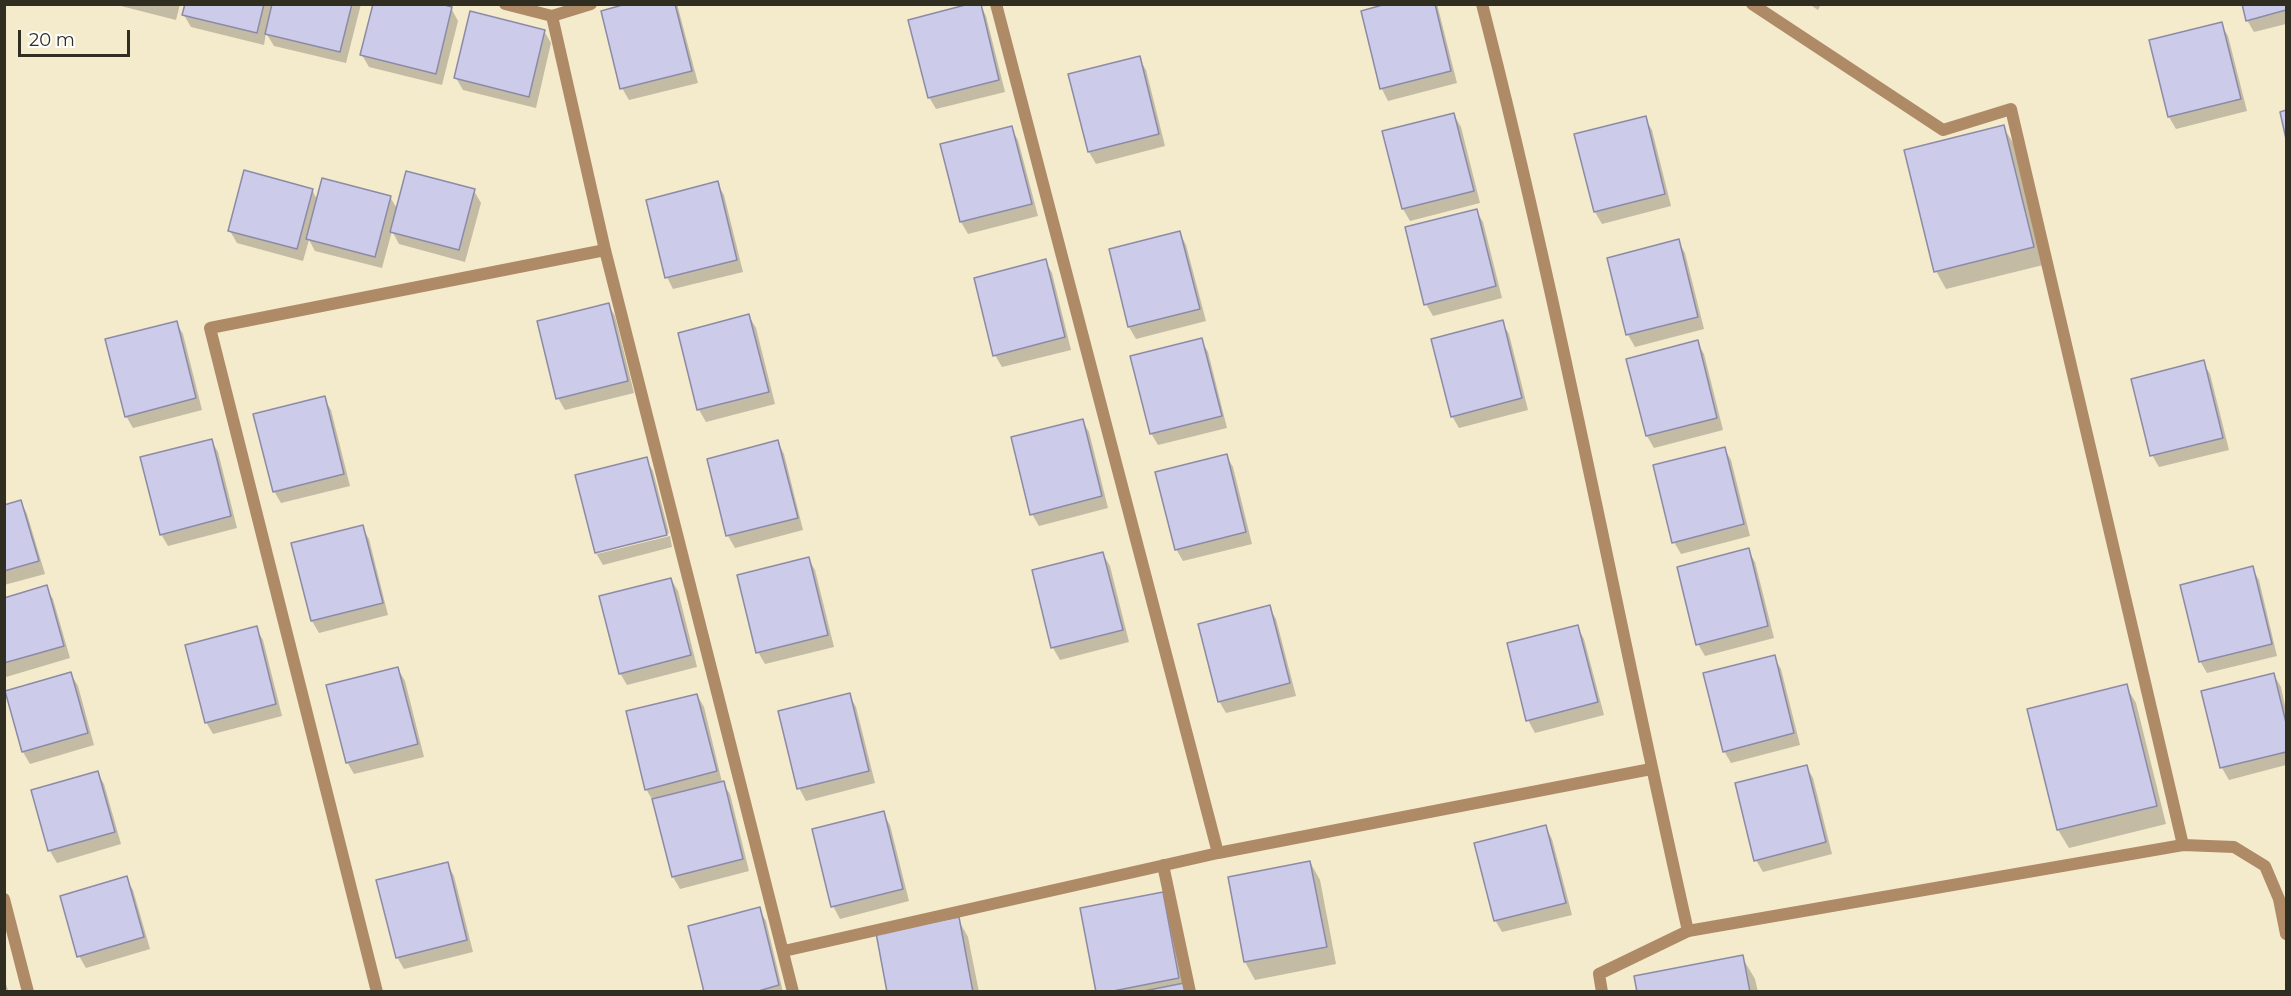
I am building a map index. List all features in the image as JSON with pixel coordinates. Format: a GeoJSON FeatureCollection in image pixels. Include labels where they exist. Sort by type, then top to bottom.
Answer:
{"type":"FeatureCollection","features":[{"type":"Feature","properties":{"kind":"street"},"geometry":{"type":"LineString","coordinates":[[505,4],[552,16],[591,4]]}},
{"type":"Feature","properties":{"kind":"street"},"geometry":{"type":"LineString","coordinates":[[996,4],[1218,852]]}},
{"type":"Feature","properties":{"kind":"street"},"geometry":{"type":"LineString","coordinates":[[1482,4],[1517,141],[1651,770],[1688,931]]}},
{"type":"Feature","properties":{"kind":"street"},"geometry":{"type":"LineString","coordinates":[[1752,4],[1943,130],[2011,109],[2183,845]]}},
{"type":"Feature","properties":{"kind":"street"},"geometry":{"type":"LineString","coordinates":[[552,16],[605,250],[793,992]]}},
{"type":"Feature","properties":{"kind":"street"},"geometry":{"type":"LineString","coordinates":[[377,992],[210,328],[605,250]]}},
{"type":"Feature","properties":{"kind":"street"},"geometry":{"type":"LineString","coordinates":[[784,951],[1218,852],[1651,770]]}},
{"type":"Feature","properties":{"kind":"street"},"geometry":{"type":"LineString","coordinates":[[1602,992],[1599,974],[1688,931],[2183,845],[2234,848],[2265,866],[2279,899],[2286,934]]}},
{"type":"Feature","properties":{"kind":"street"},"geometry":{"type":"LineString","coordinates":[[1163,865],[1190,992]]}},
{"type":"Feature","properties":{"kind":"street"},"geometry":{"type":"LineString","coordinates":[[4,899],[28,992]]}},
{"type":"Feature","properties":{"kind":"building"},"geometry":{"type":"Polygon","coordinates":[[[185,4],[264,4],[257,33],[182,15],[185,4]]]}},
{"type":"Feature","properties":{"kind":"building"},"geometry":{"type":"Polygon","coordinates":[[[272,4],[352,4],[340,52],[265,34],[272,4]]]}},
{"type":"Feature","properties":{"kind":"building"},"geometry":{"type":"Polygon","coordinates":[[[373,4],[441,4],[452,7],[436,74],[360,55],[373,4]]]}},
{"type":"Feature","properties":{"kind":"building"},"geometry":{"type":"Polygon","coordinates":[[[626,4],[675,4],[692,71],[620,89],[601,11],[626,4]]]}},
{"type":"Feature","properties":{"kind":"building"},"geometry":{"type":"Polygon","coordinates":[[[969,4],[981,4],[999,80],[928,98],[908,20],[969,4]]]}},
{"type":"Feature","properties":{"kind":"building"},"geometry":{"type":"Polygon","coordinates":[[[1386,4],[1435,4],[1451,71],[1380,89],[1361,11],[1386,4]]]}},
{"type":"Feature","properties":{"kind":"building"},"geometry":{"type":"Polygon","coordinates":[[[2242,4],[2286,4],[2286,10],[2246,21],[2242,4]]]}},
{"type":"Feature","properties":{"kind":"building"},"geometry":{"type":"Polygon","coordinates":[[[470,11],[545,30],[529,97],[454,78],[470,11]]]}},
{"type":"Feature","properties":{"kind":"building"},"geometry":{"type":"Polygon","coordinates":[[[2222,22],[2241,99],[2168,117],[2149,40],[2222,22]]]}},
{"type":"Feature","properties":{"kind":"building"},"geometry":{"type":"Polygon","coordinates":[[[1140,56],[1159,134],[1088,152],[1068,74],[1140,56]]]}},
{"type":"Feature","properties":{"kind":"building"},"geometry":{"type":"Polygon","coordinates":[[[2286,110],[2286,139],[2280,112],[2286,110]]]}},
{"type":"Feature","properties":{"kind":"building"},"geometry":{"type":"Polygon","coordinates":[[[1454,113],[1474,191],[1402,209],[1382,131],[1454,113]]]}},
{"type":"Feature","properties":{"kind":"building"},"geometry":{"type":"Polygon","coordinates":[[[1646,116],[1665,194],[1594,212],[1574,134],[1646,116]]]}},
{"type":"Feature","properties":{"kind":"building"},"geometry":{"type":"Polygon","coordinates":[[[2004,125],[2034,247],[1934,272],[1904,150],[2004,125]]]}},
{"type":"Feature","properties":{"kind":"building"},"geometry":{"type":"Polygon","coordinates":[[[1012,126],[1032,204],[960,222],[940,144],[1012,126]]]}},
{"type":"Feature","properties":{"kind":"building"},"geometry":{"type":"Polygon","coordinates":[[[244,170],[313,189],[297,249],[228,231],[244,170]]]}},
{"type":"Feature","properties":{"kind":"building"},"geometry":{"type":"Polygon","coordinates":[[[406,171],[475,189],[459,250],[390,232],[406,171]]]}},
{"type":"Feature","properties":{"kind":"building"},"geometry":{"type":"Polygon","coordinates":[[[322,178],[391,196],[375,257],[306,239],[322,178]]]}},
{"type":"Feature","properties":{"kind":"building"},"geometry":{"type":"Polygon","coordinates":[[[718,181],[737,260],[665,278],[646,200],[718,181]]]}},
{"type":"Feature","properties":{"kind":"building"},"geometry":{"type":"Polygon","coordinates":[[[1477,209],[1496,286],[1424,305],[1405,227],[1477,209]]]}},
{"type":"Feature","properties":{"kind":"building"},"geometry":{"type":"Polygon","coordinates":[[[1180,231],[1200,309],[1128,327],[1109,249],[1180,231]]]}},
{"type":"Feature","properties":{"kind":"building"},"geometry":{"type":"Polygon","coordinates":[[[1679,239],[1698,317],[1626,335],[1607,258],[1679,239]]]}},
{"type":"Feature","properties":{"kind":"building"},"geometry":{"type":"Polygon","coordinates":[[[1046,259],[1065,337],[993,356],[974,278],[1046,259]]]}},
{"type":"Feature","properties":{"kind":"building"},"geometry":{"type":"Polygon","coordinates":[[[609,303],[628,381],[556,399],[537,321],[609,303]]]}},
{"type":"Feature","properties":{"kind":"building"},"geometry":{"type":"Polygon","coordinates":[[[749,314],[769,392],[697,410],[678,333],[749,314]]]}},
{"type":"Feature","properties":{"kind":"building"},"geometry":{"type":"Polygon","coordinates":[[[1503,320],[1522,398],[1451,417],[1431,339],[1503,320]]]}},
{"type":"Feature","properties":{"kind":"building"},"geometry":{"type":"Polygon","coordinates":[[[177,321],[196,398],[125,417],[105,339],[177,321]]]}},
{"type":"Feature","properties":{"kind":"building"},"geometry":{"type":"Polygon","coordinates":[[[1202,338],[1222,416],[1150,434],[1130,356],[1202,338]]]}},
{"type":"Feature","properties":{"kind":"building"},"geometry":{"type":"Polygon","coordinates":[[[1698,340],[1717,418],[1646,436],[1626,359],[1698,340]]]}},
{"type":"Feature","properties":{"kind":"building"},"geometry":{"type":"Polygon","coordinates":[[[2204,360],[2223,438],[2150,456],[2131,379],[2204,360]]]}},
{"type":"Feature","properties":{"kind":"building"},"geometry":{"type":"Polygon","coordinates":[[[325,396],[344,474],[273,492],[253,414],[325,396]]]}},
{"type":"Feature","properties":{"kind":"building"},"geometry":{"type":"Polygon","coordinates":[[[1083,419],[1102,496],[1030,515],[1011,437],[1083,419]]]}},
{"type":"Feature","properties":{"kind":"building"},"geometry":{"type":"Polygon","coordinates":[[[212,439],[231,516],[160,535],[140,457],[212,439]]]}},
{"type":"Feature","properties":{"kind":"building"},"geometry":{"type":"Polygon","coordinates":[[[778,440],[798,518],[726,536],[707,459],[778,440]]]}},
{"type":"Feature","properties":{"kind":"building"},"geometry":{"type":"Polygon","coordinates":[[[1725,447],[1744,524],[1672,543],[1653,465],[1725,447]]]}},
{"type":"Feature","properties":{"kind":"building"},"geometry":{"type":"Polygon","coordinates":[[[1227,454],[1246,532],[1175,550],[1155,472],[1227,454]]]}},
{"type":"Feature","properties":{"kind":"building"},"geometry":{"type":"Polygon","coordinates":[[[647,457],[667,535],[595,553],[575,475],[647,457]]]}},
{"type":"Feature","properties":{"kind":"building"},"geometry":{"type":"Polygon","coordinates":[[[21,500],[39,561],[4,571],[4,505],[21,500]]]}},
{"type":"Feature","properties":{"kind":"building"},"geometry":{"type":"Polygon","coordinates":[[[363,525],[383,603],[311,621],[291,543],[363,525]]]}},
{"type":"Feature","properties":{"kind":"building"},"geometry":{"type":"Polygon","coordinates":[[[1749,548],[1768,626],[1696,645],[1677,567],[1749,548]]]}},
{"type":"Feature","properties":{"kind":"building"},"geometry":{"type":"Polygon","coordinates":[[[1103,552],[1123,630],[1051,648],[1032,570],[1103,552]]]}},
{"type":"Feature","properties":{"kind":"building"},"geometry":{"type":"Polygon","coordinates":[[[809,557],[828,635],[756,653],[737,575],[809,557]]]}},
{"type":"Feature","properties":{"kind":"building"},"geometry":{"type":"Polygon","coordinates":[[[2253,566],[2272,644],[2199,662],[2180,585],[2253,566]]]}},
{"type":"Feature","properties":{"kind":"building"},"geometry":{"type":"Polygon","coordinates":[[[671,578],[691,655],[619,674],[599,596],[671,578]]]}},
{"type":"Feature","properties":{"kind":"building"},"geometry":{"type":"Polygon","coordinates":[[[47,585],[64,646],[4,663],[4,598],[47,585]]]}},
{"type":"Feature","properties":{"kind":"building"},"geometry":{"type":"Polygon","coordinates":[[[1270,605],[1290,683],[1218,702],[1198,624],[1270,605]]]}},
{"type":"Feature","properties":{"kind":"building"},"geometry":{"type":"Polygon","coordinates":[[[1578,625],[1598,702],[1526,721],[1507,643],[1578,625]]]}},
{"type":"Feature","properties":{"kind":"building"},"geometry":{"type":"Polygon","coordinates":[[[257,626],[276,704],[205,723],[185,645],[257,626]]]}},
{"type":"Feature","properties":{"kind":"building"},"geometry":{"type":"Polygon","coordinates":[[[1775,655],[1794,733],[1723,752],[1703,673],[1775,655]]]}},
{"type":"Feature","properties":{"kind":"building"},"geometry":{"type":"Polygon","coordinates":[[[398,667],[418,744],[346,763],[326,685],[398,667]]]}},
{"type":"Feature","properties":{"kind":"building"},"geometry":{"type":"Polygon","coordinates":[[[71,672],[88,733],[22,752],[5,691],[71,672]]]}},
{"type":"Feature","properties":{"kind":"building"},"geometry":{"type":"Polygon","coordinates":[[[2274,673],[2286,723],[2286,752],[2220,768],[2201,691],[2274,673]]]}},
{"type":"Feature","properties":{"kind":"building"},"geometry":{"type":"Polygon","coordinates":[[[2127,684],[2157,806],[2057,830],[2027,709],[2127,684]]]}},
{"type":"Feature","properties":{"kind":"building"},"geometry":{"type":"Polygon","coordinates":[[[850,693],[869,771],[797,789],[778,711],[850,693]]]}},
{"type":"Feature","properties":{"kind":"building"},"geometry":{"type":"Polygon","coordinates":[[[697,694],[717,771],[645,790],[626,711],[697,694]]]}},
{"type":"Feature","properties":{"kind":"building"},"geometry":{"type":"Polygon","coordinates":[[[1807,765],[1826,842],[1754,861],[1735,783],[1807,765]]]}},
{"type":"Feature","properties":{"kind":"building"},"geometry":{"type":"Polygon","coordinates":[[[98,771],[115,832],[48,851],[31,790],[98,771]]]}},
{"type":"Feature","properties":{"kind":"building"},"geometry":{"type":"Polygon","coordinates":[[[724,781],[743,859],[672,877],[652,799],[724,781]]]}},
{"type":"Feature","properties":{"kind":"building"},"geometry":{"type":"Polygon","coordinates":[[[884,811],[903,889],[831,907],[812,829],[884,811]]]}},
{"type":"Feature","properties":{"kind":"building"},"geometry":{"type":"Polygon","coordinates":[[[1546,825],[1566,903],[1494,921],[1474,843],[1546,825]]]}},
{"type":"Feature","properties":{"kind":"building"},"geometry":{"type":"Polygon","coordinates":[[[1310,861],[1327,947],[1244,962],[1228,877],[1310,861]]]}},
{"type":"Feature","properties":{"kind":"building"},"geometry":{"type":"Polygon","coordinates":[[[448,862],[467,940],[396,958],[376,880],[448,862]]]}},
{"type":"Feature","properties":{"kind":"building"},"geometry":{"type":"Polygon","coordinates":[[[127,876],[144,937],[77,957],[60,896],[127,876]]]}},
{"type":"Feature","properties":{"kind":"building"},"geometry":{"type":"Polygon","coordinates":[[[1163,892],[1179,978],[1108,992],[1096,992],[1080,908],[1163,892]]]}},
{"type":"Feature","properties":{"kind":"building"},"geometry":{"type":"Polygon","coordinates":[[[760,907],[779,985],[755,992],[704,992],[688,926],[760,907]]]}},
{"type":"Feature","properties":{"kind":"building"},"geometry":{"type":"Polygon","coordinates":[[[959,917],[973,992],[887,992],[876,933],[959,917]]]}},
{"type":"Feature","properties":{"kind":"building"},"geometry":{"type":"Polygon","coordinates":[[[1743,955],[1750,992],[1637,992],[1634,976],[1743,955]]]}},
{"type":"Feature","properties":{"kind":"building"},"geometry":{"type":"Polygon","coordinates":[[[1184,983],[1186,992],[1139,992],[1184,983]]]}}]}
